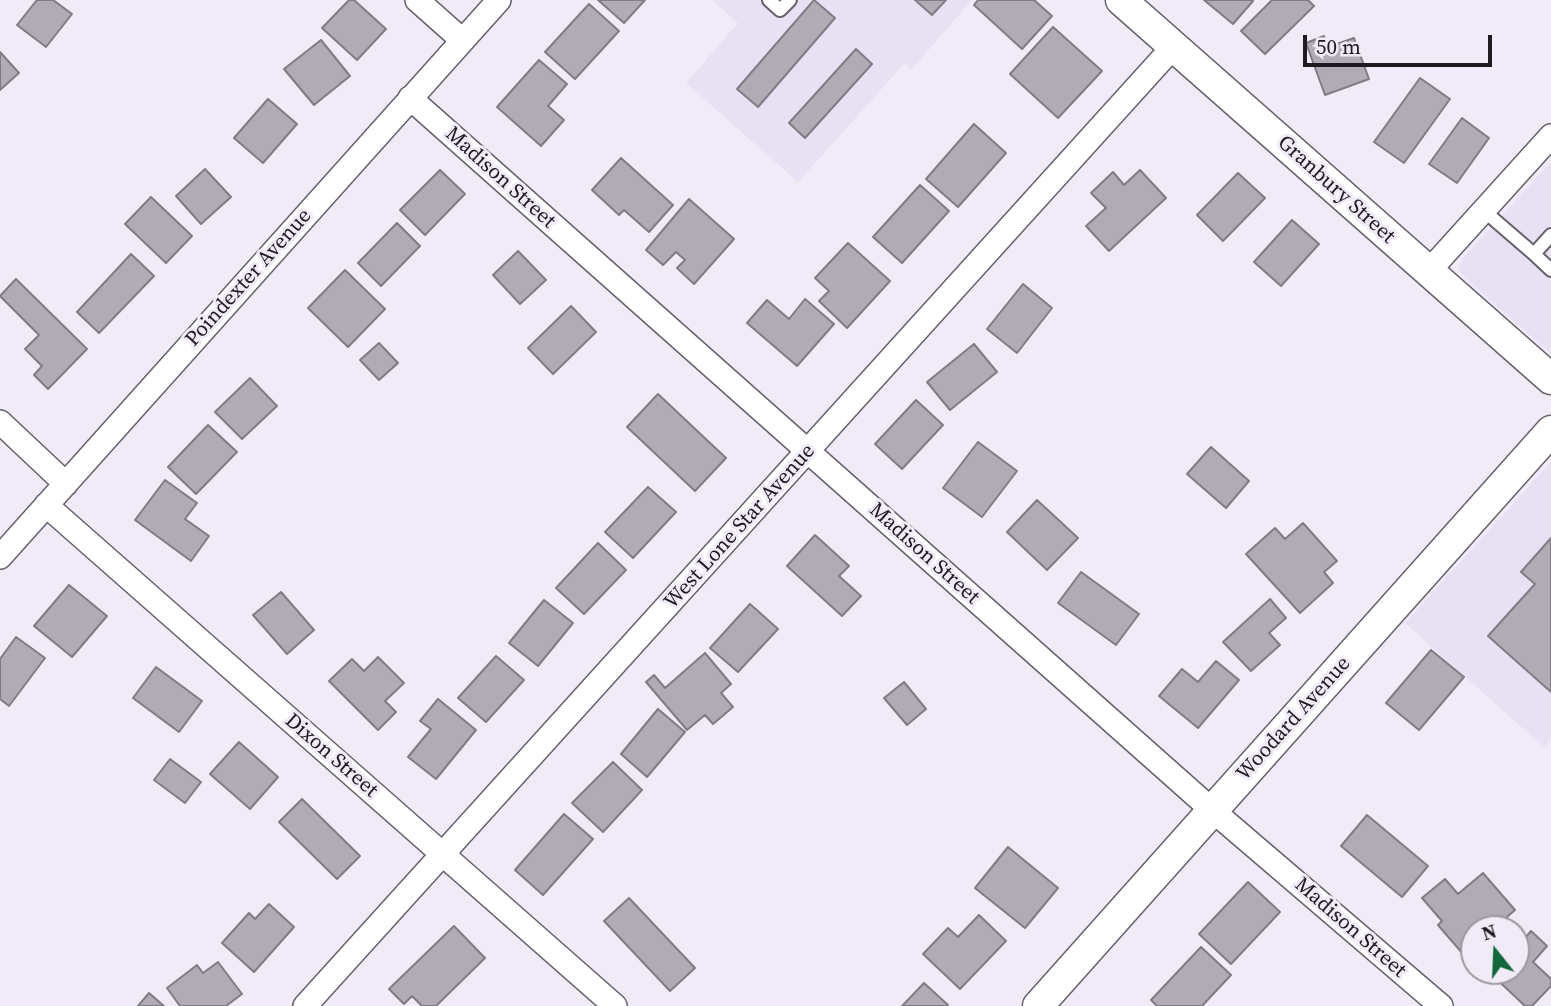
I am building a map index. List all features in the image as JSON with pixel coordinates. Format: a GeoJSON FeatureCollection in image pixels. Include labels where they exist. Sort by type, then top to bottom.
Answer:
{"type":"FeatureCollection","features":[{"type":"Feature","properties":{"kind":"street"},"geometry":{"type":"LineString","coordinates":[[417,0],[462,40]]}},
{"type":"Feature","properties":{"kind":"street","name":"Poindexter Avenue"},"geometry":{"type":"LineString","coordinates":[[0,557],[499,0]]}},
{"type":"Feature","properties":{"kind":"street","name":"Granbury Street"},"geometry":{"type":"LineString","coordinates":[[1121,0],[1428,272],[1545,369]]}},
{"type":"Feature","properties":{"kind":"street","name":"West Lone Star Avenue"},"geometry":{"type":"LineString","coordinates":[[305,1006],[1174,46]]}},
{"type":"Feature","properties":{"kind":"street","name":"Madison Street"},"geometry":{"type":"LineString","coordinates":[[410,98],[1212,810],[1441,1006]]}},
{"type":"Feature","properties":{"kind":"street"},"geometry":{"type":"LineString","coordinates":[[1428,272],[1551,136]]}},
{"type":"Feature","properties":{"kind":"street"},"geometry":{"type":"LineString","coordinates":[[0,422],[66,484]]}},
{"type":"Feature","properties":{"kind":"street","name":"Woodard Avenue"},"geometry":{"type":"LineString","coordinates":[[1038,1006],[1551,431]]}},
{"type":"Feature","properties":{"kind":"street","name":"Dixon Street"},"geometry":{"type":"LineString","coordinates":[[47,505],[615,1006]]}},
{"type":"Feature","properties":{"kind":"lane"},"geometry":{"type":"LineString","coordinates":[[769,0],[780,10],[790,0]]}},
{"type":"Feature","properties":{"kind":"lane"},"geometry":{"type":"LineString","coordinates":[[1483,210],[1551,270]]}},
{"type":"Feature","properties":{"kind":"lane"},"geometry":{"type":"LineString","coordinates":[[1534,254],[1551,235]]}},
{"type":"Feature","properties":{"kind":"shaded area"},"geometry":{"type":"Polygon","coordinates":[[[712,0],[972,0],[911,70],[904,64],[798,182],[686,83],[738,23],[712,0]]]}},
{"type":"Feature","properties":{"kind":"shaded area"},"geometry":{"type":"Polygon","coordinates":[[[1551,162],[1551,354],[1462,275],[1458,267],[1463,258],[1551,162]]]}},
{"type":"Feature","properties":{"kind":"shaded area"},"geometry":{"type":"Polygon","coordinates":[[[1551,462],[1551,739],[1544,747],[1405,623],[1551,462]]]}},
{"type":"Feature","properties":{"kind":"building"},"geometry":{"type":"Polygon","coordinates":[[[37,0],[53,0],[72,14],[46,47],[17,25],[37,0]]]}},
{"type":"Feature","properties":{"kind":"building"},"geometry":{"type":"Polygon","coordinates":[[[349,0],[354,0],[386,29],[357,60],[322,28],[349,0]]]}},
{"type":"Feature","properties":{"kind":"building"},"geometry":{"type":"Polygon","coordinates":[[[598,0],[645,0],[624,23],[598,0]]]}},
{"type":"Feature","properties":{"kind":"building"},"geometry":{"type":"Polygon","coordinates":[[[814,0],[835,18],[758,107],[737,89],[814,0]]]}},
{"type":"Feature","properties":{"kind":"building"},"geometry":{"type":"Polygon","coordinates":[[[915,0],[946,0],[932,15],[915,0]]]}},
{"type":"Feature","properties":{"kind":"building"},"geometry":{"type":"Polygon","coordinates":[[[978,0],[1034,0],[1052,16],[1022,49],[974,5],[978,0]]]}},
{"type":"Feature","properties":{"kind":"building"},"geometry":{"type":"Polygon","coordinates":[[[1204,0],[1251,0],[1253,1],[1233,24],[1204,0]]]}},
{"type":"Feature","properties":{"kind":"building"},"geometry":{"type":"Polygon","coordinates":[[[1272,0],[1308,0],[1314,6],[1265,54],[1241,31],[1272,0]]]}},
{"type":"Feature","properties":{"kind":"building"},"geometry":{"type":"Polygon","coordinates":[[[589,4],[619,31],[575,79],[545,52],[589,4]]]}},
{"type":"Feature","properties":{"kind":"building"},"geometry":{"type":"Polygon","coordinates":[[[1053,27],[1102,71],[1058,118],[1010,74],[1053,27]]]}},
{"type":"Feature","properties":{"kind":"building"},"geometry":{"type":"Polygon","coordinates":[[[1324,36],[1328,47],[1354,38],[1369,79],[1325,95],[1306,43],[1324,36]]]}},
{"type":"Feature","properties":{"kind":"building"},"geometry":{"type":"Polygon","coordinates":[[[321,40],[350,76],[314,105],[284,69],[321,40]]]}},
{"type":"Feature","properties":{"kind":"building"},"geometry":{"type":"Polygon","coordinates":[[[856,49],[872,64],[805,138],[789,123],[856,49]]]}},
{"type":"Feature","properties":{"kind":"building"},"geometry":{"type":"Polygon","coordinates":[[[0,52],[19,73],[0,90],[0,52]]]}},
{"type":"Feature","properties":{"kind":"building"},"geometry":{"type":"Polygon","coordinates":[[[539,60],[567,84],[548,106],[564,120],[541,146],[497,107],[539,60]]]}},
{"type":"Feature","properties":{"kind":"building"},"geometry":{"type":"Polygon","coordinates":[[[1420,78],[1450,99],[1404,163],[1374,142],[1420,78]]]}},
{"type":"Feature","properties":{"kind":"building"},"geometry":{"type":"Polygon","coordinates":[[[268,99],[297,124],[263,163],[234,138],[268,99]]]}},
{"type":"Feature","properties":{"kind":"building"},"geometry":{"type":"Polygon","coordinates":[[[1462,118],[1489,138],[1457,183],[1429,164],[1462,118]]]}},
{"type":"Feature","properties":{"kind":"building"},"geometry":{"type":"Polygon","coordinates":[[[974,124],[1006,153],[958,207],[926,179],[974,124]]]}},
{"type":"Feature","properties":{"kind":"building"},"geometry":{"type":"Polygon","coordinates":[[[621,158],[673,205],[649,232],[624,210],[619,215],[592,190],[621,158]]]}},
{"type":"Feature","properties":{"kind":"building"},"geometry":{"type":"Polygon","coordinates":[[[205,169],[231,197],[201,224],[176,196],[205,169]]]}},
{"type":"Feature","properties":{"kind":"building"},"geometry":{"type":"Polygon","coordinates":[[[440,170],[465,194],[425,235],[400,210],[440,170]]]}},
{"type":"Feature","properties":{"kind":"building"},"geometry":{"type":"Polygon","coordinates":[[[1140,170],[1166,198],[1109,251],[1086,226],[1106,208],[1091,193],[1113,172],[1124,185],[1140,170]]]}},
{"type":"Feature","properties":{"kind":"building"},"geometry":{"type":"Polygon","coordinates":[[[1238,173],[1265,198],[1223,241],[1197,215],[1238,173]]]}},
{"type":"Feature","properties":{"kind":"building"},"geometry":{"type":"Polygon","coordinates":[[[920,185],[949,211],[902,263],[873,237],[920,185]]]}},
{"type":"Feature","properties":{"kind":"building"},"geometry":{"type":"Polygon","coordinates":[[[151,197],[192,236],[166,263],[125,224],[151,197]]]}},
{"type":"Feature","properties":{"kind":"building"},"geometry":{"type":"Polygon","coordinates":[[[689,199],[734,239],[694,284],[677,268],[685,260],[676,252],[663,265],[646,250],[689,199]]]}},
{"type":"Feature","properties":{"kind":"building"},"geometry":{"type":"Polygon","coordinates":[[[1292,220],[1319,244],[1281,286],[1254,262],[1292,220]]]}},
{"type":"Feature","properties":{"kind":"building"},"geometry":{"type":"Polygon","coordinates":[[[397,223],[420,246],[381,286],[358,263],[397,223]]]}},
{"type":"Feature","properties":{"kind":"building"},"geometry":{"type":"Polygon","coordinates":[[[848,243],[890,281],[847,328],[819,301],[829,291],[815,278],[848,243]]]}},
{"type":"Feature","properties":{"kind":"building"},"geometry":{"type":"Polygon","coordinates":[[[518,251],[546,280],[520,304],[493,275],[518,251]]]}},
{"type":"Feature","properties":{"kind":"building"},"geometry":{"type":"Polygon","coordinates":[[[131,254],[154,276],[99,333],[77,312],[131,254]]]}},
{"type":"Feature","properties":{"kind":"building"},"geometry":{"type":"Polygon","coordinates":[[[345,270],[385,309],[348,347],[308,308],[345,270]]]}},
{"type":"Feature","properties":{"kind":"building"},"geometry":{"type":"Polygon","coordinates":[[[16,279],[87,349],[48,389],[34,375],[42,366],[25,349],[39,335],[0,296],[16,279]]]}},
{"type":"Feature","properties":{"kind":"building"},"geometry":{"type":"Polygon","coordinates":[[[1023,284],[1052,308],[1017,353],[987,329],[1023,284]]]}},
{"type":"Feature","properties":{"kind":"building"},"geometry":{"type":"Polygon","coordinates":[[[805,299],[834,324],[797,366],[747,323],[767,300],[789,319],[805,299]]]}},
{"type":"Feature","properties":{"kind":"building"},"geometry":{"type":"Polygon","coordinates":[[[571,306],[596,332],[553,374],[528,348],[571,306]]]}},
{"type":"Feature","properties":{"kind":"building"},"geometry":{"type":"Polygon","coordinates":[[[379,343],[398,363],[379,380],[360,360],[379,343]]]}},
{"type":"Feature","properties":{"kind":"building"},"geometry":{"type":"Polygon","coordinates":[[[974,344],[997,372],[950,410],[927,382],[974,344]]]}},
{"type":"Feature","properties":{"kind":"building"},"geometry":{"type":"Polygon","coordinates":[[[250,378],[277,406],[242,439],[215,412],[250,378]]]}},
{"type":"Feature","properties":{"kind":"building"},"geometry":{"type":"Polygon","coordinates":[[[658,394],[726,458],[695,491],[627,427],[658,394]]]}},
{"type":"Feature","properties":{"kind":"building"},"geometry":{"type":"Polygon","coordinates":[[[916,400],[943,425],[902,469],[875,444],[916,400]]]}},
{"type":"Feature","properties":{"kind":"building"},"geometry":{"type":"Polygon","coordinates":[[[208,425],[237,452],[196,494],[168,467],[208,425]]]}},
{"type":"Feature","properties":{"kind":"building"},"geometry":{"type":"Polygon","coordinates":[[[978,442],[1017,471],[982,517],[943,488],[978,442]]]}},
{"type":"Feature","properties":{"kind":"building"},"geometry":{"type":"Polygon","coordinates":[[[1211,447],[1249,481],[1226,508],[1187,474],[1211,447]]]}},
{"type":"Feature","properties":{"kind":"building"},"geometry":{"type":"Polygon","coordinates":[[[165,480],[197,503],[185,519],[209,536],[191,561],[135,520],[165,480]]]}},
{"type":"Feature","properties":{"kind":"building"},"geometry":{"type":"Polygon","coordinates":[[[648,487],[676,512],[633,558],[605,532],[648,487]]]}},
{"type":"Feature","properties":{"kind":"building"},"geometry":{"type":"Polygon","coordinates":[[[1037,500],[1078,538],[1047,570],[1007,532],[1037,500]]]}},
{"type":"Feature","properties":{"kind":"building"},"geometry":{"type":"Polygon","coordinates":[[[1303,523],[1337,561],[1324,572],[1333,583],[1300,613],[1246,554],[1275,528],[1285,539],[1303,523]]]}},
{"type":"Feature","properties":{"kind":"building"},"geometry":{"type":"Polygon","coordinates":[[[815,535],[849,566],[839,576],[861,596],[842,616],[787,566],[815,535]]]}},
{"type":"Feature","properties":{"kind":"building"},"geometry":{"type":"Polygon","coordinates":[[[1551,538],[1551,692],[1488,636],[1535,584],[1521,572],[1551,538]]]}},
{"type":"Feature","properties":{"kind":"building"},"geometry":{"type":"Polygon","coordinates":[[[598,543],[626,570],[584,614],[556,588],[598,543]]]}},
{"type":"Feature","properties":{"kind":"building"},"geometry":{"type":"Polygon","coordinates":[[[1081,572],[1139,614],[1116,645],[1058,603],[1081,572]]]}},
{"type":"Feature","properties":{"kind":"building"},"geometry":{"type":"Polygon","coordinates":[[[69,585],[107,616],[72,657],[34,626],[69,585]]]}},
{"type":"Feature","properties":{"kind":"building"},"geometry":{"type":"Polygon","coordinates":[[[281,592],[314,630],[287,654],[253,615],[281,592]]]}},
{"type":"Feature","properties":{"kind":"building"},"geometry":{"type":"Polygon","coordinates":[[[1270,599],[1286,618],[1269,633],[1280,645],[1251,671],[1223,642],[1270,599]]]}},
{"type":"Feature","properties":{"kind":"building"},"geometry":{"type":"Polygon","coordinates":[[[544,600],[573,623],[538,666],[509,643],[544,600]]]}},
{"type":"Feature","properties":{"kind":"building"},"geometry":{"type":"Polygon","coordinates":[[[750,604],[778,629],[738,672],[710,648],[750,604]]]}},
{"type":"Feature","properties":{"kind":"building"},"geometry":{"type":"Polygon","coordinates":[[[16,637],[45,658],[9,706],[0,699],[0,659],[16,637]]]}},
{"type":"Feature","properties":{"kind":"building"},"geometry":{"type":"Polygon","coordinates":[[[1431,650],[1464,677],[1419,730],[1386,703],[1431,650]]]}},
{"type":"Feature","properties":{"kind":"building"},"geometry":{"type":"Polygon","coordinates":[[[705,653],[731,684],[721,693],[733,707],[713,724],[705,715],[687,730],[646,682],[654,675],[665,688],[705,653]]]}},
{"type":"Feature","properties":{"kind":"building"},"geometry":{"type":"Polygon","coordinates":[[[496,656],[524,680],[486,722],[458,698],[496,656]]]}},
{"type":"Feature","properties":{"kind":"building"},"geometry":{"type":"Polygon","coordinates":[[[378,657],[404,683],[385,701],[396,712],[378,730],[329,681],[352,659],[364,671],[378,657]]]}},
{"type":"Feature","properties":{"kind":"building"},"geometry":{"type":"Polygon","coordinates":[[[1216,661],[1239,680],[1198,728],[1159,696],[1182,669],[1198,682],[1216,661]]]}},
{"type":"Feature","properties":{"kind":"building"},"geometry":{"type":"Polygon","coordinates":[[[156,667],[202,701],[179,732],[133,698],[156,667]]]}},
{"type":"Feature","properties":{"kind":"building"},"geometry":{"type":"Polygon","coordinates":[[[904,682],[926,709],[907,725],[884,698],[904,682]]]}},
{"type":"Feature","properties":{"kind":"building"},"geometry":{"type":"Polygon","coordinates":[[[438,699],[476,730],[436,779],[408,757],[431,729],[420,721],[438,699]]]}},
{"type":"Feature","properties":{"kind":"building"},"geometry":{"type":"Polygon","coordinates":[[[658,709],[685,732],[647,777],[621,754],[658,709]]]}},
{"type":"Feature","properties":{"kind":"building"},"geometry":{"type":"Polygon","coordinates":[[[239,742],[278,777],[250,809],[210,774],[239,742]]]}},
{"type":"Feature","properties":{"kind":"building"},"geometry":{"type":"Polygon","coordinates":[[[170,759],[201,782],[185,803],[154,780],[170,759]]]}},
{"type":"Feature","properties":{"kind":"building"},"geometry":{"type":"Polygon","coordinates":[[[613,762],[642,790],[603,832],[572,803],[613,762]]]}},
{"type":"Feature","properties":{"kind":"building"},"geometry":{"type":"Polygon","coordinates":[[[302,799],[360,856],[337,879],[279,822],[302,799]]]}},
{"type":"Feature","properties":{"kind":"building"},"geometry":{"type":"Polygon","coordinates":[[[564,814],[593,839],[543,895],[515,870],[564,814]]]}},
{"type":"Feature","properties":{"kind":"building"},"geometry":{"type":"Polygon","coordinates":[[[1367,815],[1428,866],[1402,897],[1341,846],[1367,815]]]}},
{"type":"Feature","properties":{"kind":"building"},"geometry":{"type":"Polygon","coordinates":[[[1008,847],[1058,888],[1025,928],[975,888],[1008,847]]]}},
{"type":"Feature","properties":{"kind":"building"},"geometry":{"type":"Polygon","coordinates":[[[1483,873],[1515,910],[1509,915],[1460,915],[1460,951],[1438,925],[1442,921],[1422,898],[1445,879],[1458,894],[1483,873]]]}},
{"type":"Feature","properties":{"kind":"building"},"geometry":{"type":"Polygon","coordinates":[[[1248,882],[1280,912],[1231,964],[1199,934],[1248,882]]]}},
{"type":"Feature","properties":{"kind":"building"},"geometry":{"type":"Polygon","coordinates":[[[629,898],[695,968],[670,991],[604,921],[629,898]]]}},
{"type":"Feature","properties":{"kind":"building"},"geometry":{"type":"Polygon","coordinates":[[[269,904],[294,927],[254,972],[222,943],[249,913],[255,919],[269,904]]]}},
{"type":"Feature","properties":{"kind":"building"},"geometry":{"type":"Polygon","coordinates":[[[979,915],[1006,941],[960,989],[923,954],[948,928],[958,937],[979,915]]]}},
{"type":"Feature","properties":{"kind":"building"},"geometry":{"type":"Polygon","coordinates":[[[454,926],[485,958],[436,1006],[422,1006],[412,996],[404,1004],[389,989],[454,926]]]}},
{"type":"Feature","properties":{"kind":"building"},"geometry":{"type":"Polygon","coordinates":[[[1530,932],[1547,946],[1533,962],[1551,979],[1551,986],[1532,1006],[1525,1006],[1503,985],[1530,985],[1530,932]]]}},
{"type":"Feature","properties":{"kind":"building"},"geometry":{"type":"Polygon","coordinates":[[[1201,947],[1231,975],[1202,1006],[1157,1006],[1151,1000],[1201,947]]]}},
{"type":"Feature","properties":{"kind":"building"},"geometry":{"type":"Polygon","coordinates":[[[218,962],[242,994],[226,1006],[180,1006],[167,988],[197,965],[203,973],[218,962]]]}},
{"type":"Feature","properties":{"kind":"building"},"geometry":{"type":"Polygon","coordinates":[[[924,983],[948,1005],[902,1006],[924,983]]]}},
{"type":"Feature","properties":{"kind":"building"},"geometry":{"type":"Polygon","coordinates":[[[149,993],[164,1006],[138,1006],[149,993]]]}}]}
